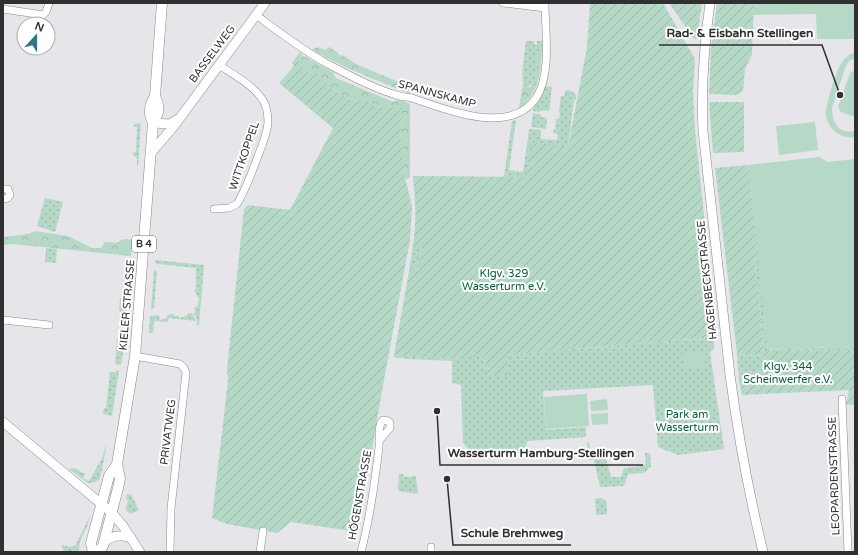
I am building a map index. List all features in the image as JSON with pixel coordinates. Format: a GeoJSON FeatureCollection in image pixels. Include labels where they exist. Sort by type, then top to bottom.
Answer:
{"type":"FeatureCollection","features":[{"type":"Feature","properties":{"kind":"main road","name":"KIELER STRASSE"},"geometry":{"type":"LineString","coordinates":[[98,552],[103,546],[120,479],[117,464],[135,356],[153,123],[158,114],[159,105],[155,96],[162,3]]}},
{"type":"Feature","properties":{"kind":"main road","name":"KIELER STRASSE"},"geometry":{"type":"LineString","coordinates":[[93,552],[91,543],[109,476],[117,464]]}},
{"type":"Feature","properties":{"kind":"street"},"geometry":{"type":"LineString","coordinates":[[4,10],[43,15],[46,12],[49,3]]}},
{"type":"Feature","properties":{"kind":"street","name":"BASSELWEG"},"geometry":{"type":"LineString","coordinates":[[151,153],[174,126],[265,3]]}},
{"type":"Feature","properties":{"kind":"street","name":"SPANNSKAMP"},"geometry":{"type":"LineString","coordinates":[[256,15],[304,50],[366,82],[399,96],[441,108],[470,115],[495,118],[510,116],[522,111],[532,103],[539,92],[543,81],[546,57],[545,6],[506,3]]}},
{"type":"Feature","properties":{"kind":"street","name":"HAGENBECKSTRASSE"},"geometry":{"type":"LineString","coordinates":[[710,3],[704,55],[702,98],[703,131],[731,382],[740,444],[763,552]]}},
{"type":"Feature","properties":{"kind":"street","name":"WITTKOPPEL"},"geometry":{"type":"LineString","coordinates":[[214,209],[229,208],[238,204],[250,178],[268,124],[267,110],[264,102],[249,86],[219,65]]}},
{"type":"Feature","properties":{"kind":"street"},"geometry":{"type":"LineString","coordinates":[[153,123],[170,124],[179,118]]}},
{"type":"Feature","properties":{"kind":"street"},"geometry":{"type":"LineString","coordinates":[[3,188],[8,189],[10,195],[8,198],[3,199]]}},
{"type":"Feature","properties":{"kind":"street"},"geometry":{"type":"LineString","coordinates":[[3,320],[49,325]]}},
{"type":"Feature","properties":{"kind":"street","name":"PRIVATWEG"},"geometry":{"type":"LineString","coordinates":[[135,356],[180,364],[186,373],[170,518],[170,552]]}},
{"type":"Feature","properties":{"kind":"street","name":"LEOPARDENSTRASSE"},"geometry":{"type":"LineString","coordinates":[[842,399],[848,552]]}},
{"type":"Feature","properties":{"kind":"street"},"geometry":{"type":"LineString","coordinates":[[3,422],[102,503],[131,537],[140,552]]}},
{"type":"Feature","properties":{"kind":"street","name":"HÖGENSTRASSE"},"geometry":{"type":"LineString","coordinates":[[361,552],[369,516],[379,442]]}},
{"type":"Feature","properties":{"kind":"street"},"geometry":{"type":"LineString","coordinates":[[260,552],[263,531]]}},
{"type":"Feature","properties":{"kind":"street"},"geometry":{"type":"LineString","coordinates":[[104,542],[114,536],[122,535],[131,537]]}},
{"type":"Feature","properties":{"kind":"green space","name":"Klgv. 329 Wasserturm e.V."},"geometry":{"type":"Polygon","coordinates":[[[590,3],[663,3],[695,59],[693,91],[695,131],[717,336],[506,355],[508,375],[486,376],[485,357],[461,357],[459,359],[394,355],[410,266],[417,270],[422,246],[413,245],[415,202],[413,176],[526,177],[531,142],[568,147],[587,47],[590,3]]]}},
{"type":"Feature","properties":{"kind":"green space"},"geometry":{"type":"Polygon","coordinates":[[[669,3],[702,3],[697,39],[694,39],[669,3]]]}},
{"type":"Feature","properties":{"kind":"green space"},"geometry":{"type":"Polygon","coordinates":[[[717,3],[754,3],[752,54],[745,69],[743,91],[737,95],[709,94],[711,49],[717,3]]]}},
{"type":"Feature","properties":{"kind":"green space"},"geometry":{"type":"Polygon","coordinates":[[[754,3],[855,3],[855,39],[817,39],[816,14],[753,15],[754,3]]]}},
{"type":"Feature","properties":{"kind":"green space"},"geometry":{"type":"Polygon","coordinates":[[[526,41],[534,41],[534,44],[537,45],[537,41],[542,41],[542,50],[537,60],[535,78],[530,86],[524,86],[523,82],[526,41]]]}},
{"type":"Feature","properties":{"kind":"green space"},"geometry":{"type":"Polygon","coordinates":[[[317,47],[325,50],[329,47],[340,56],[342,55],[356,64],[408,86],[410,94],[347,68],[312,50],[317,47]]]}},
{"type":"Feature","properties":{"kind":"green space"},"geometry":{"type":"Polygon","coordinates":[[[542,50],[540,75],[535,90],[526,103],[519,108],[523,84],[525,86],[532,86],[536,76],[537,58],[542,50]]]}},
{"type":"Feature","properties":{"kind":"green space"},"geometry":{"type":"Polygon","coordinates":[[[300,52],[302,55],[299,61],[303,68],[313,75],[315,72],[320,75],[319,79],[348,99],[365,100],[375,106],[402,107],[401,133],[405,177],[412,206],[410,240],[381,396],[358,532],[291,522],[277,533],[227,524],[212,518],[228,380],[227,369],[244,209],[248,205],[290,210],[333,128],[279,83],[294,66],[292,63],[300,52]]]}},
{"type":"Feature","properties":{"kind":"green space"},"geometry":{"type":"Polygon","coordinates":[[[855,52],[855,58],[848,62],[845,68],[832,108],[833,118],[841,129],[849,132],[855,131],[855,137],[845,137],[832,129],[829,125],[826,111],[836,74],[842,62],[855,52]]]}},
{"type":"Feature","properties":{"kind":"green space"},"geometry":{"type":"Polygon","coordinates":[[[302,55],[333,72],[336,78],[393,102],[399,99],[410,104],[410,178],[406,179],[405,177],[401,133],[402,107],[375,106],[370,102],[346,98],[318,79],[319,75],[315,73],[313,75],[303,68],[299,61],[302,55]]]}},
{"type":"Feature","properties":{"kind":"green space"},"geometry":{"type":"Polygon","coordinates":[[[855,70],[855,117],[841,112],[838,107],[850,73],[855,70]]]}},
{"type":"Feature","properties":{"kind":"green space"},"geometry":{"type":"Polygon","coordinates":[[[545,86],[552,87],[549,111],[533,111],[535,106],[545,86]]]}},
{"type":"Feature","properties":{"kind":"green space"},"geometry":{"type":"Polygon","coordinates":[[[566,90],[574,92],[576,95],[576,100],[574,100],[568,147],[526,177],[504,177],[512,121],[516,120],[509,170],[523,172],[529,130],[541,130],[541,139],[557,140],[558,134],[553,133],[553,130],[555,130],[556,119],[559,119],[561,96],[564,96],[566,90]]]}},
{"type":"Feature","properties":{"kind":"green space"},"geometry":{"type":"Polygon","coordinates":[[[709,102],[744,102],[744,152],[713,153],[709,102]]]}},
{"type":"Feature","properties":{"kind":"green space"},"geometry":{"type":"Polygon","coordinates":[[[533,113],[547,118],[546,129],[531,127],[533,113]]]}},
{"type":"Feature","properties":{"kind":"green space"},"geometry":{"type":"Polygon","coordinates":[[[815,122],[818,150],[779,155],[776,126],[815,122]]]}},
{"type":"Feature","properties":{"kind":"green space"},"geometry":{"type":"Polygon","coordinates":[[[136,123],[141,124],[138,166],[137,159],[132,153],[136,152],[137,127],[133,126],[136,123]]]}},
{"type":"Feature","properties":{"kind":"green space"},"geometry":{"type":"Polygon","coordinates":[[[820,157],[827,162],[855,159],[855,346],[768,350],[748,165],[820,157]]]}},
{"type":"Feature","properties":{"kind":"green space","name":"Klgv. 344 Scheinwerfer e.V."},"geometry":{"type":"Polygon","coordinates":[[[748,165],[759,261],[755,261],[764,351],[855,350],[855,405],[846,405],[849,390],[742,395],[739,380],[765,379],[764,356],[737,354],[715,168],[748,165]]]}},
{"type":"Feature","properties":{"kind":"green space"},"geometry":{"type":"Polygon","coordinates":[[[45,198],[63,202],[55,232],[37,226],[45,198]]]}},
{"type":"Feature","properties":{"kind":"green space"},"geometry":{"type":"Polygon","coordinates":[[[35,231],[68,236],[92,248],[101,248],[105,242],[116,243],[124,239],[133,240],[131,256],[13,244],[3,245],[3,237],[28,234],[35,231]]]}},
{"type":"Feature","properties":{"kind":"green space"},"geometry":{"type":"Polygon","coordinates":[[[413,245],[422,245],[417,271],[410,266],[413,245]]]}},
{"type":"Feature","properties":{"kind":"green space"},"geometry":{"type":"Polygon","coordinates":[[[46,248],[57,249],[56,263],[45,262],[46,248]]]}},
{"type":"Feature","properties":{"kind":"green space"},"geometry":{"type":"Polygon","coordinates":[[[155,260],[204,265],[199,325],[197,325],[197,320],[194,313],[194,308],[198,305],[199,298],[194,291],[196,289],[196,268],[158,264],[155,263],[155,260]]]}},
{"type":"Feature","properties":{"kind":"green space"},"geometry":{"type":"Polygon","coordinates":[[[755,261],[759,261],[768,350],[855,346],[855,350],[764,351],[755,261]]]}},
{"type":"Feature","properties":{"kind":"green space"},"geometry":{"type":"Polygon","coordinates":[[[154,270],[157,272],[154,308],[151,310],[154,270]]]}},
{"type":"Feature","properties":{"kind":"green space"},"geometry":{"type":"Polygon","coordinates":[[[124,294],[127,294],[126,314],[121,313],[119,310],[120,298],[124,299],[124,294]]]}},
{"type":"Feature","properties":{"kind":"green space"},"geometry":{"type":"Polygon","coordinates":[[[192,313],[196,321],[169,318],[168,322],[154,321],[153,333],[149,333],[150,316],[159,315],[160,320],[167,318],[167,315],[174,314],[174,316],[179,316],[179,318],[192,313]]]}},
{"type":"Feature","properties":{"kind":"green space","name":"Park am Wasserturm"},"geometry":{"type":"Polygon","coordinates":[[[714,337],[714,349],[710,352],[724,449],[678,455],[658,447],[653,385],[543,391],[546,430],[586,427],[586,437],[528,441],[522,453],[474,456],[463,443],[461,385],[452,383],[452,361],[393,357],[394,355],[458,359],[461,357],[485,357],[487,376],[506,355],[714,337]]]}},
{"type":"Feature","properties":{"kind":"green space"},"geometry":{"type":"Polygon","coordinates":[[[117,339],[125,340],[121,365],[115,364],[117,339]]]}},
{"type":"Feature","properties":{"kind":"green space"},"geometry":{"type":"Polygon","coordinates":[[[703,351],[705,367],[684,369],[682,354],[703,351]]]}},
{"type":"Feature","properties":{"kind":"green space"},"geometry":{"type":"Polygon","coordinates":[[[737,354],[764,356],[765,379],[739,380],[737,354]]]}},
{"type":"Feature","properties":{"kind":"green space"},"geometry":{"type":"Polygon","coordinates":[[[116,370],[119,371],[112,416],[103,414],[104,408],[106,408],[110,372],[116,372],[116,370]]]}},
{"type":"Feature","properties":{"kind":"green space"},"geometry":{"type":"Polygon","coordinates":[[[587,394],[589,426],[546,429],[544,397],[587,394]]]}},
{"type":"Feature","properties":{"kind":"green space"},"geometry":{"type":"Polygon","coordinates":[[[607,399],[608,410],[591,411],[590,401],[607,399]]]}},
{"type":"Feature","properties":{"kind":"green space"},"geometry":{"type":"Polygon","coordinates":[[[608,413],[608,424],[592,425],[591,414],[608,413]]]}},
{"type":"Feature","properties":{"kind":"green space"},"geometry":{"type":"Polygon","coordinates":[[[107,442],[99,481],[97,480],[96,482],[88,483],[69,469],[74,468],[85,474],[83,478],[89,481],[102,458],[107,442]]]}},
{"type":"Feature","properties":{"kind":"green space"},"geometry":{"type":"Polygon","coordinates":[[[587,442],[589,442],[591,457],[605,456],[611,477],[621,477],[624,468],[643,466],[646,464],[645,453],[650,453],[651,466],[644,473],[628,474],[624,486],[600,487],[594,460],[588,460],[587,442]]]}},
{"type":"Feature","properties":{"kind":"green space"},"geometry":{"type":"Polygon","coordinates":[[[399,474],[403,474],[404,477],[416,476],[418,494],[398,491],[399,474]]]}},
{"type":"Feature","properties":{"kind":"green space"},"geometry":{"type":"Polygon","coordinates":[[[127,494],[131,494],[139,510],[132,513],[127,511],[127,494]]]}},
{"type":"Feature","properties":{"kind":"green space"},"geometry":{"type":"Polygon","coordinates":[[[600,498],[605,500],[607,504],[607,514],[596,515],[595,499],[600,498]]]}},
{"type":"Feature","properties":{"kind":"green space"},"geometry":{"type":"Polygon","coordinates":[[[90,516],[78,551],[64,552],[61,545],[70,547],[75,546],[90,516]]]}},
{"type":"Feature","properties":{"kind":"place","name":"Rad- & Eisbahn Stellingen"},"geometry":{"type":"Point","coordinates":[840,95]}},
{"type":"Feature","properties":{"kind":"place","name":"Wasserturm Hamburg-Stellingen"},"geometry":{"type":"Point","coordinates":[437,411]}},
{"type":"Feature","properties":{"kind":"place","name":"Schule Brehmweg"},"geometry":{"type":"Point","coordinates":[447,479]}}]}
